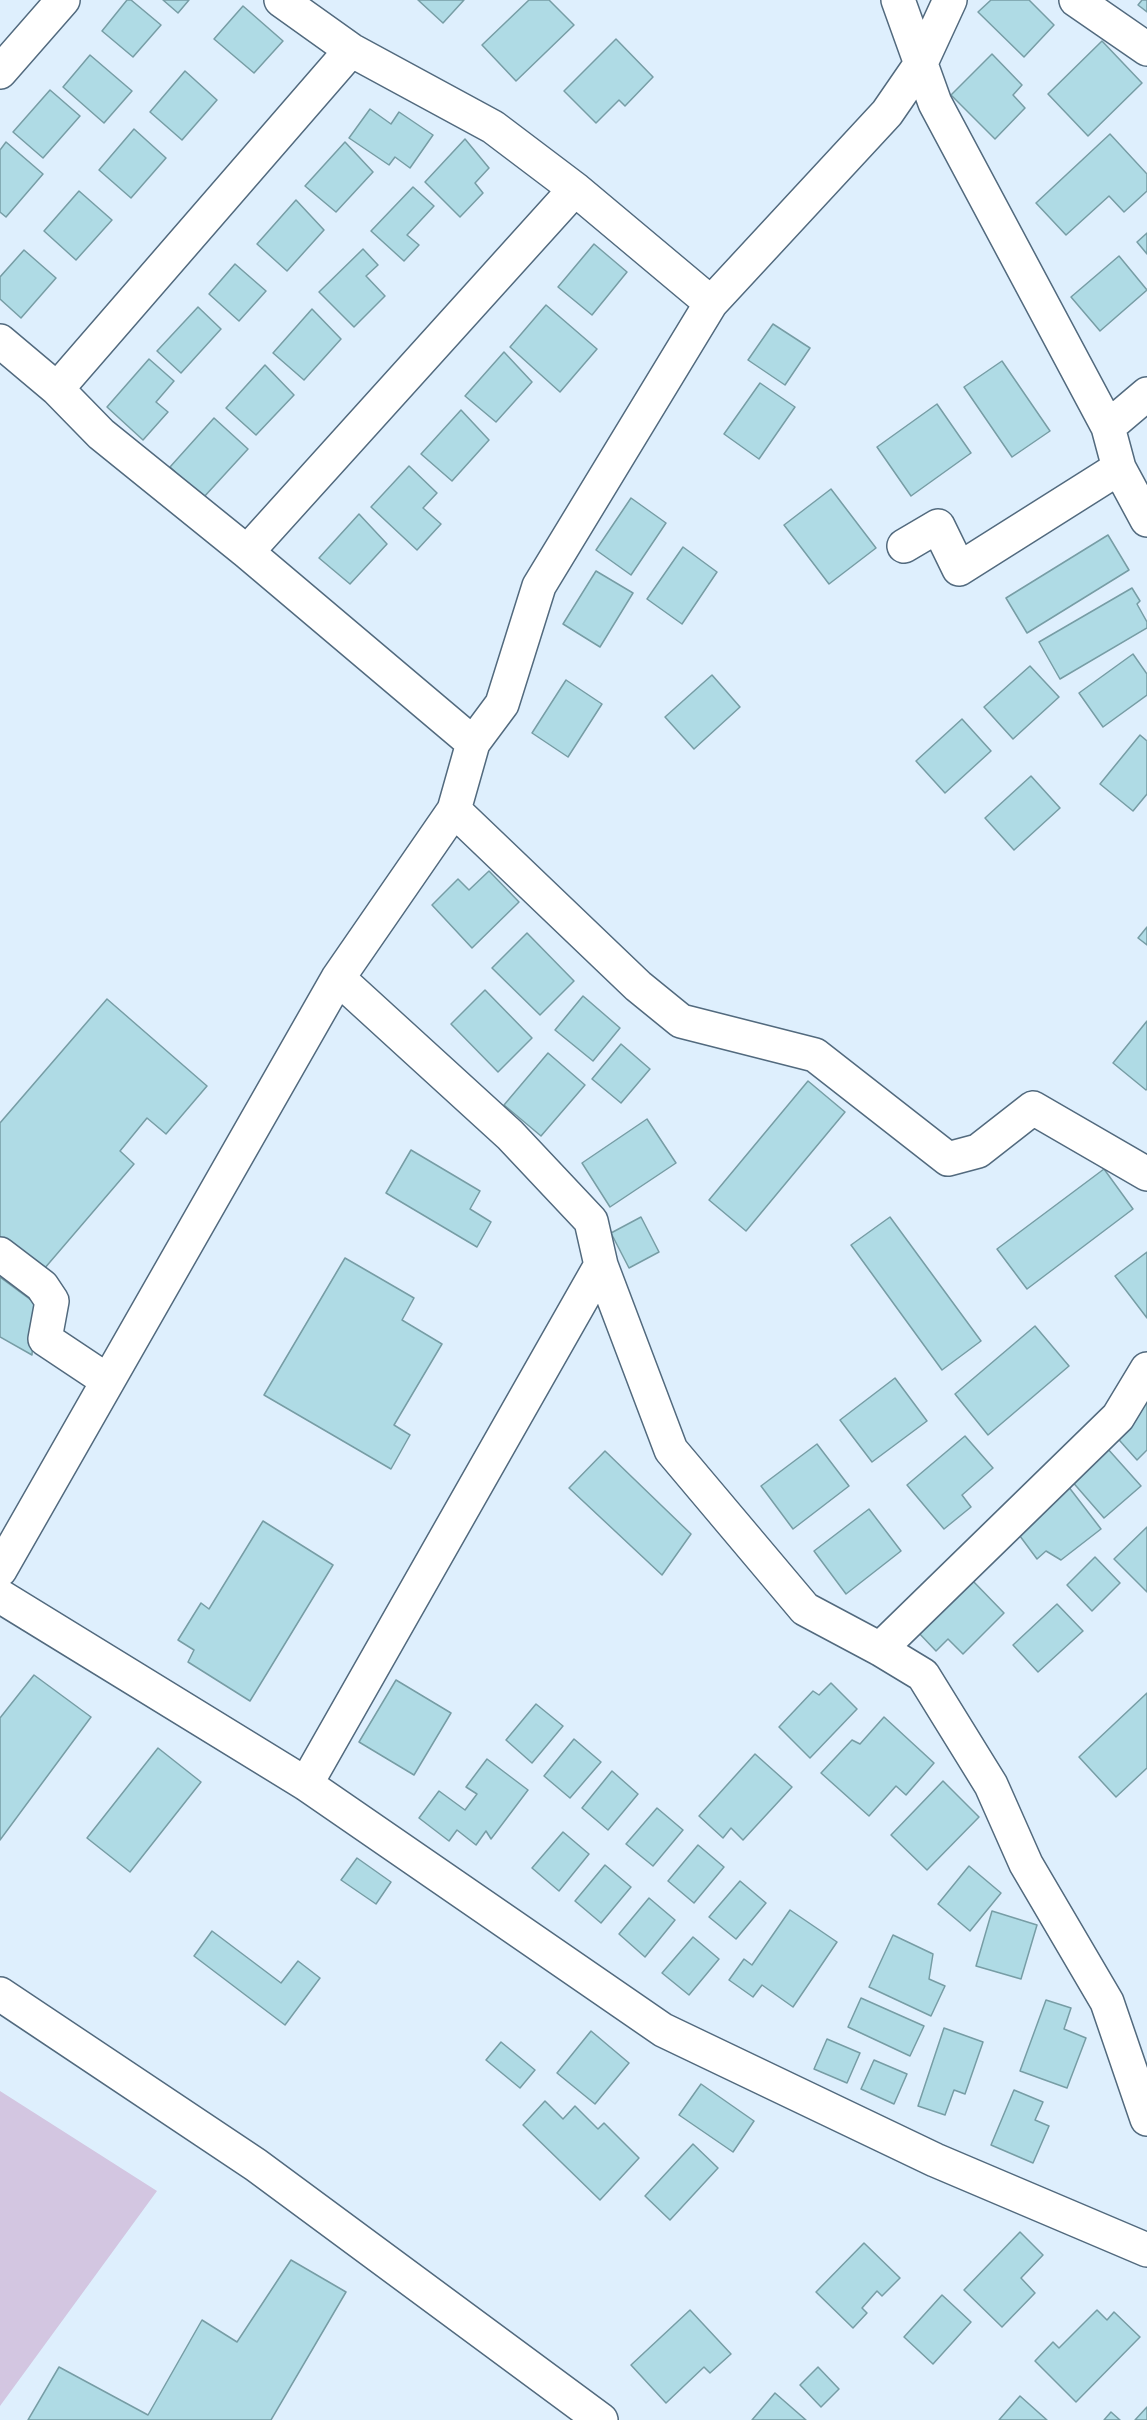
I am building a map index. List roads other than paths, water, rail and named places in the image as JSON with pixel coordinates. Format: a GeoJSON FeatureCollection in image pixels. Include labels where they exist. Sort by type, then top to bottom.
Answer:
{"type":"FeatureCollection","features":[{"type":"Feature","properties":{"kind":"street"},"geometry":{"type":"LineString","coordinates":[[0,72],[63,0]]}},
{"type":"Feature","properties":{"kind":"street"},"geometry":{"type":"LineString","coordinates":[[280,0],[351,50],[493,127],[575,189],[711,303]]}},
{"type":"Feature","properties":{"kind":"street"},"geometry":{"type":"LineString","coordinates":[[898,0],[935,103],[1108,427],[1119,468],[1147,520]]}},
{"type":"Feature","properties":{"kind":"street"},"geometry":{"type":"LineString","coordinates":[[0,1570],[338,978],[454,810],[473,742],[502,704],[539,586],[711,303],[887,113],[920,66],[950,0]]}},
{"type":"Feature","properties":{"kind":"street"},"geometry":{"type":"LineString","coordinates":[[1076,0],[1147,49]]}},
{"type":"Feature","properties":{"kind":"street"},"geometry":{"type":"LineString","coordinates":[[57,389],[351,50]]}},
{"type":"Feature","properties":{"kind":"street"},"geometry":{"type":"LineString","coordinates":[[247,552],[575,189]]}},
{"type":"Feature","properties":{"kind":"street"},"geometry":{"type":"LineString","coordinates":[[0,341],[57,389],[101,434],[247,552],[473,742]]}},
{"type":"Feature","properties":{"kind":"street"},"geometry":{"type":"LineString","coordinates":[[1108,427],[1147,394]]}},
{"type":"Feature","properties":{"kind":"street"},"geometry":{"type":"LineString","coordinates":[[904,546],[938,526],[959,569],[1119,468]]}},
{"type":"Feature","properties":{"kind":"street"},"geometry":{"type":"LineString","coordinates":[[454,810],[638,986],[681,1021],[815,1055],[948,1159],[978,1151],[1034,1108],[1147,1174]]}},
{"type":"Feature","properties":{"kind":"street"},"geometry":{"type":"LineString","coordinates":[[338,978],[510,1135],[591,1221],[601,1265],[671,1450],[805,1610],[880,1649],[923,1675],[991,1785],[1026,1864],[1107,2002],[1147,2119]]}},
{"type":"Feature","properties":{"kind":"street"},"geometry":{"type":"LineString","coordinates":[[0,1254],[42,1286],[52,1301],[45,1339],[108,1381]]}},
{"type":"Feature","properties":{"kind":"street"},"geometry":{"type":"LineString","coordinates":[[306,1784],[601,1265]]}},
{"type":"Feature","properties":{"kind":"street"},"geometry":{"type":"LineString","coordinates":[[880,1649],[1118,1417],[1147,1369]]}},
{"type":"Feature","properties":{"kind":"street"},"geometry":{"type":"LineString","coordinates":[[0,1596],[306,1784],[663,2030],[935,2160],[1147,2250]]}},
{"type":"Feature","properties":{"kind":"street"},"geometry":{"type":"LineString","coordinates":[[0,1994],[256,2165],[601,2420]]}}]}
